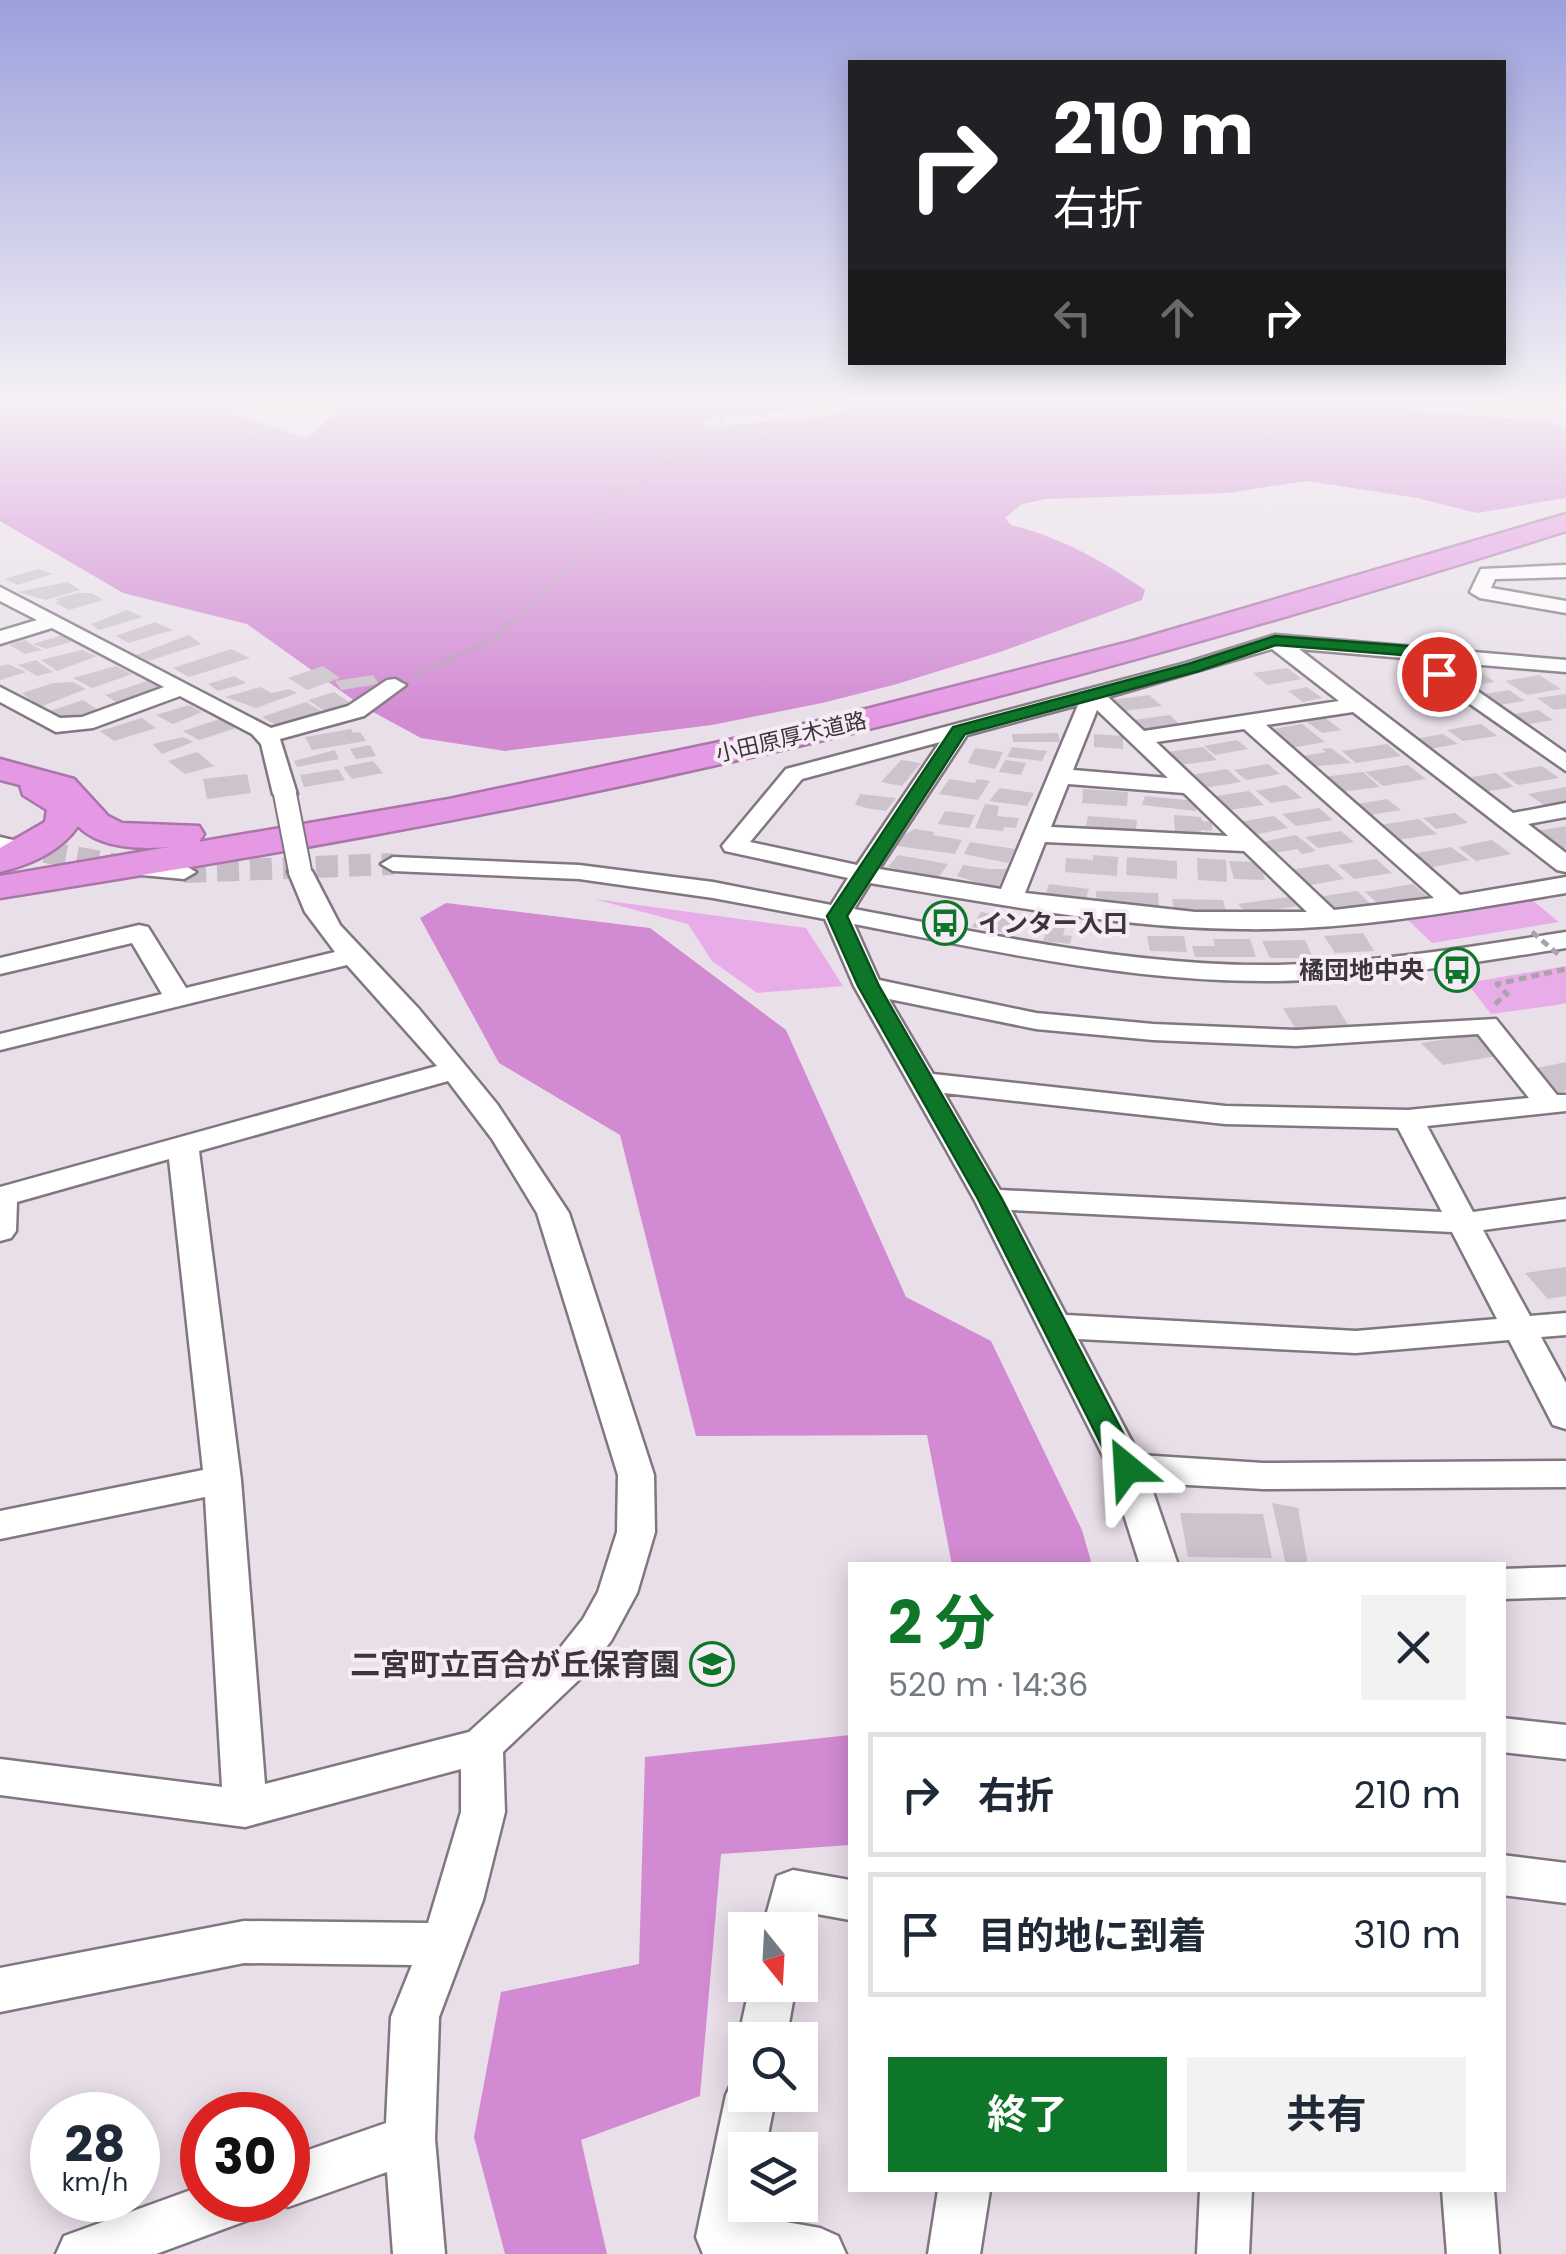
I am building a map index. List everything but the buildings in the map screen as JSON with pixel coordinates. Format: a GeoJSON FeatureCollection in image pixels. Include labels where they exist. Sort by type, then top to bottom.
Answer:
{"type":"FeatureCollection","features":[{"type":"Feature","properties":{"kind":"highway","name":"小田原厚木道路"},"geometry":{"type":"LineString","coordinates":[[1,855],[265,828],[492,786],[882,702],[1228,611],[1566,509]]}},
{"type":"Feature","properties":{"kind":"highway","name":"小田原厚木道路"},"geometry":{"type":"LineString","coordinates":[[0,887],[500,800],[842,726],[1172,640],[1410,572],[1566,522]]}},
{"type":"Feature","properties":{"kind":"highway"},"geometry":{"type":"LineString","coordinates":[[0,769],[62,786],[95,824],[122,834],[158,836],[265,828]]}},
{"type":"Feature","properties":{"kind":"highway"},"geometry":{"type":"LineString","coordinates":[[0,779],[56,797],[64,805],[66,816],[46,842],[1,855]]}},
{"type":"Feature","properties":{"kind":"street"},"geometry":{"type":"LineString","coordinates":[[1566,571],[1488,573],[1480,592],[1566,607]]}},
{"type":"Feature","properties":{"kind":"street"},"geometry":{"type":"LineString","coordinates":[[0,594],[266,736],[280,762],[300,870],[316,912],[410,1016],[531,1173],[553,1213],[636,1475],[636,1532],[616,1593],[597,1630],[570,1664],[482,1746],[245,1808],[0,1778]]}},
{"type":"Feature","properties":{"kind":"street"},"geometry":{"type":"LineString","coordinates":[[0,638],[54,621]]}},
{"type":"Feature","properties":{"kind":"street"},"geometry":{"type":"LineString","coordinates":[[1275,641],[1566,865]]}},
{"type":"Feature","properties":{"kind":"street"},"geometry":{"type":"LineString","coordinates":[[1561,669],[1408,651],[1275,641],[1193,668],[794,774],[734,846],[863,874],[1010,898],[1197,920],[1328,918],[1455,904],[1566,885]]}},
{"type":"Feature","properties":{"kind":"street"},"geometry":{"type":"LineString","coordinates":[[1408,651],[1566,764]]}},
{"type":"Feature","properties":{"kind":"street"},"geometry":{"type":"LineString","coordinates":[[266,736],[356,711],[395,685]]}},
{"type":"Feature","properties":{"kind":"street"},"geometry":{"type":"LineString","coordinates":[[0,693],[56,725],[85,723],[181,688]]}},
{"type":"Feature","properties":{"kind":"street"},"geometry":{"type":"LineString","coordinates":[[1093,694],[1328,918]]}},
{"type":"Feature","properties":{"kind":"street"},"geometry":{"type":"LineString","coordinates":[[1010,898],[1093,694]]}},
{"type":"Feature","properties":{"kind":"street"},"geometry":{"type":"LineString","coordinates":[[1139,738],[1356,705]]}},
{"type":"Feature","properties":{"kind":"street"},"geometry":{"type":"LineString","coordinates":[[1248,721],[1455,904]]}},
{"type":"Feature","properties":{"kind":"street"},"geometry":{"type":"LineString","coordinates":[[837,916],[958,731]]}},
{"type":"Feature","properties":{"kind":"street"},"geometry":{"type":"LineString","coordinates":[[1060,776],[1190,787]]}},
{"type":"Feature","properties":{"kind":"street"},"geometry":{"type":"LineString","coordinates":[[1507,820],[1566,810]]}},
{"type":"Feature","properties":{"kind":"street"},"geometry":{"type":"LineString","coordinates":[[1038,834],[1251,844]]}},
{"type":"Feature","properties":{"kind":"street"},"geometry":{"type":"LineString","coordinates":[[393,864],[579,872],[712,890],[1042,952],[1174,967],[1274,973],[1383,969],[1563,948]]}},
{"type":"Feature","properties":{"kind":"street"},"geometry":{"type":"LineString","coordinates":[[151,870],[184,872]]}},
{"type":"Feature","properties":{"kind":"street"},"geometry":{"type":"LineString","coordinates":[[837,916],[868,986],[990,1199],[1127,1468],[1158,1562]]}},
{"type":"Feature","properties":{"kind":"street"},"geometry":{"type":"LineString","coordinates":[[0,966],[139,933],[179,998]]}},
{"type":"Feature","properties":{"kind":"street"},"geometry":{"type":"LineString","coordinates":[[0,1042],[354,955]]}},
{"type":"Feature","properties":{"kind":"street"},"geometry":{"type":"LineString","coordinates":[[868,986],[1036,1021],[1153,1032],[1296,1038],[1486,1025],[1558,1104]]}},
{"type":"Feature","properties":{"kind":"street"},"geometry":{"type":"LineString","coordinates":[[0,1231],[1,1196],[452,1071]]}},
{"type":"Feature","properties":{"kind":"street"},"geometry":{"type":"LineString","coordinates":[[923,1082],[1225,1115],[1408,1118],[1558,1104]]}},
{"type":"Feature","properties":{"kind":"street"},"geometry":{"type":"LineString","coordinates":[[1408,1118],[1566,1416]]}},
{"type":"Feature","properties":{"kind":"street"},"geometry":{"type":"LineString","coordinates":[[183,1146],[223,1480],[245,1808]]}},
{"type":"Feature","properties":{"kind":"street"},"geometry":{"type":"LineString","coordinates":[[990,1199],[1464,1223],[1566,1209]]}},
{"type":"Feature","properties":{"kind":"street"},"geometry":{"type":"LineString","coordinates":[[1055,1326],[1356,1342],[1566,1324]]}},
{"type":"Feature","properties":{"kind":"street"},"geometry":{"type":"LineString","coordinates":[[1127,1468],[1263,1476],[1566,1474]]}},
{"type":"Feature","properties":{"kind":"street"},"geometry":{"type":"LineString","coordinates":[[0,1525],[223,1480]]}},
{"type":"Feature","properties":{"kind":"street"},"geometry":{"type":"LineString","coordinates":[[1506,1584],[1566,1582]]}},
{"type":"Feature","properties":{"kind":"street"},"geometry":{"type":"LineString","coordinates":[[1506,1735],[1566,1742]]}},
{"type":"Feature","properties":{"kind":"street"},"geometry":{"type":"LineString","coordinates":[[419,2254],[410,2139],[416,2017],[484,1812],[482,1746]]}},
{"type":"Feature","properties":{"kind":"street"},"geometry":{"type":"LineString","coordinates":[[1506,1875],[1566,1883]]}},
{"type":"Feature","properties":{"kind":"street"},"geometry":{"type":"LineString","coordinates":[[789,1912],[793,1890],[848,1900]]}},
{"type":"Feature","properties":{"kind":"street"},"geometry":{"type":"LineString","coordinates":[[0,1990],[244,1942],[443,1944]]}},
{"type":"Feature","properties":{"kind":"street"},"geometry":{"type":"LineString","coordinates":[[748,2112],[722,2237],[820,2254]]}},
{"type":"Feature","properties":{"kind":"street"},"geometry":{"type":"LineString","coordinates":[[310,2174],[410,2139]]}},
{"type":"Feature","properties":{"kind":"street"},"geometry":{"type":"LineString","coordinates":[[954,2254],[964,2192]]}},
{"type":"Feature","properties":{"kind":"street"},"geometry":{"type":"LineString","coordinates":[[1222,2254],[1226,2192]]}},
{"type":"Feature","properties":{"kind":"street"},"geometry":{"type":"LineString","coordinates":[[1468,2192],[1472,2254]]}},
{"type":"Feature","properties":{"kind":"street"},"geometry":{"type":"LineString","coordinates":[[82,2254],[180,2220]]}},
{"type":"Feature","properties":{"kind":"path"},"geometry":{"type":"LineString","coordinates":[[395,685],[492,640],[560,576],[594,535],[603,506]]}},
{"type":"Feature","properties":{"kind":"path"},"geometry":{"type":"LineString","coordinates":[[1532,932],[1563,948]]}},
{"type":"Feature","properties":{"kind":"path"},"geometry":{"type":"LineString","coordinates":[[1486,1025],[1492,1007],[1507,994],[1497,984],[1566,969]]}},
{"type":"Feature","properties":{"kind":"shaded area"},"geometry":{"type":"Polygon","coordinates":[[[0,506],[1019,506],[1005,518],[1011,525],[1064,543],[1145,590],[1142,600],[1000,652],[822,703],[712,725],[505,751],[421,738],[362,706],[247,624],[123,593],[0,521],[0,506]]]}},
{"type":"Feature","properties":{"kind":"shaded area"},"geometry":{"type":"Polygon","coordinates":[[[1450,506],[1517,506],[1477,513],[1450,506]]]}},
{"type":"Feature","properties":{"kind":"shaded area"},"geometry":{"type":"Polygon","coordinates":[[[594,899],[806,928],[843,986],[757,993],[712,961],[688,924],[594,899]]]}},
{"type":"Feature","properties":{"kind":"shaded area"},"geometry":{"type":"Polygon","coordinates":[[[1532,900],[1559,922],[1432,943],[1408,920],[1532,900]]]}},
{"type":"Feature","properties":{"kind":"shaded area"},"geometry":{"type":"Polygon","coordinates":[[[446,903],[650,928],[786,1030],[906,1297],[991,1341],[1082,1530],[1091,1562],[951,1562],[927,1435],[696,1436],[620,1135],[499,1063],[420,918],[446,903]]]}},
{"type":"Feature","properties":{"kind":"shaded area"},"geometry":{"type":"Polygon","coordinates":[[[1566,966],[1566,1003],[1557,1005],[1491,1014],[1467,983],[1566,966]]]}},
{"type":"Feature","properties":{"kind":"shaded area"},"geometry":{"type":"Polygon","coordinates":[[[848,1735],[848,1845],[721,1854],[700,2096],[581,2140],[607,2254],[505,2254],[474,2137],[501,1992],[639,1964],[645,1757],[848,1735]]]}},
{"type":"Feature","properties":{"kind":"tunnel"},"geometry":{"type":"LineString","coordinates":[[12,846],[129,867]]}},
{"type":"Feature","properties":{"kind":"tunnel"},"geometry":{"type":"LineString","coordinates":[[184,872],[393,864]]}},
{"type":"Feature","properties":{"kind":"place","name":"インター入口"},"geometry":{"type":"Point","coordinates":[945,923]}},
{"type":"Feature","properties":{"kind":"place","name":"橘団地中央"},"geometry":{"type":"Point","coordinates":[1457,970]}},
{"type":"Feature","properties":{"kind":"place","name":"二宮町立百合が丘保育園"},"geometry":{"type":"Point","coordinates":[712,1664]}},
{"type":"Feature","properties":{"kind":"route"},"geometry":{"type":"LineString","coordinates":[[1127,1468],[990,1199],[868,986],[837,916],[958,731],[1193,668],[1275,641],[1408,651],[1439,674]]}}]}
